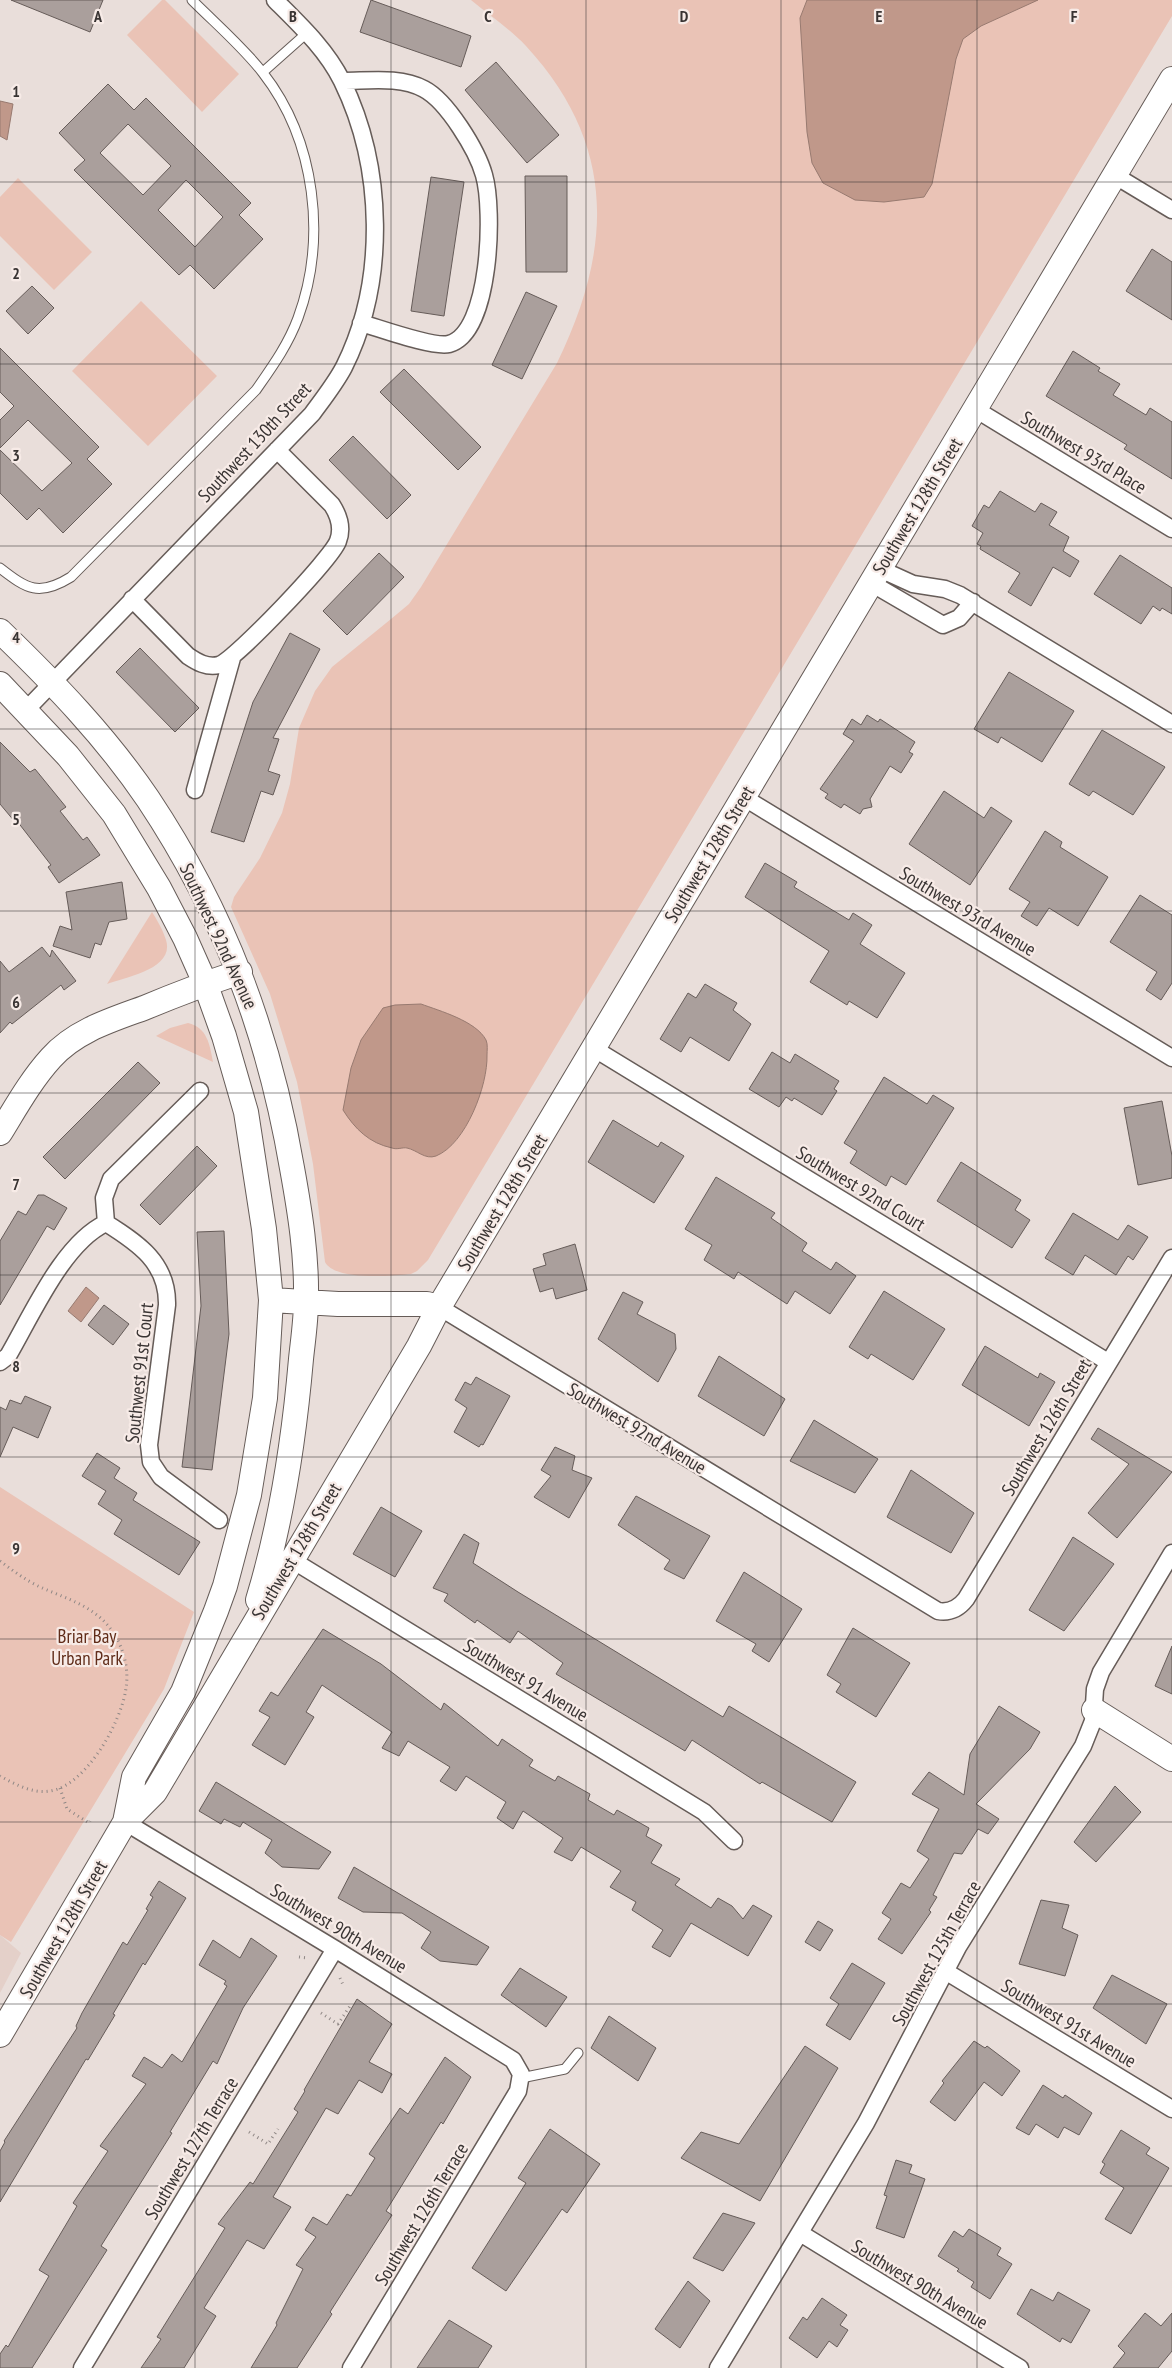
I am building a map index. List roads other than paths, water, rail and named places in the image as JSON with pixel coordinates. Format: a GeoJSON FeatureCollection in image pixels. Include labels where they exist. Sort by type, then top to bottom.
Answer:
{"type":"FeatureCollection","features":[{"type":"Feature","properties":{"kind":"street","name":"Southwest 130th Street"},"geometry":{"type":"LineString","coordinates":[[26,710],[312,414],[343,369],[361,323],[370,287],[373,211],[371,178],[361,130],[342,81],[308,32],[275,0]]}},
{"type":"Feature","properties":{"kind":"street","name":"Southwest 128th Street"},"geometry":{"type":"LineString","coordinates":[[0,2035],[125,1822],[155,1792],[248,1630],[292,1560],[419,1346],[439,1307],[1172,79]]}},
{"type":"Feature","properties":{"kind":"street"},"geometry":{"type":"LineString","coordinates":[[342,81],[400,81],[423,88],[435,95],[472,147],[482,168],[487,188],[487,261],[482,292],[472,321],[459,340],[440,345],[361,323]]}},
{"type":"Feature","properties":{"kind":"street"},"geometry":{"type":"LineString","coordinates":[[1114,175],[1172,210]]}},
{"type":"Feature","properties":{"kind":"street","name":"Southwest 93rd Place"},"geometry":{"type":"LineString","coordinates":[[975,409],[1172,529]]}},
{"type":"Feature","properties":{"kind":"street"},"geometry":{"type":"LineString","coordinates":[[132,599],[188,656],[198,662],[209,666],[220,665],[232,658],[332,551],[341,529],[338,515],[332,505],[277,450]]}},
{"type":"Feature","properties":{"kind":"street"},"geometry":{"type":"LineString","coordinates":[[875,576],[942,624],[959,618],[972,602]]}},
{"type":"Feature","properties":{"kind":"street"},"geometry":{"type":"LineString","coordinates":[[875,576],[945,589],[972,602],[1172,724]]}},
{"type":"Feature","properties":{"kind":"street","name":"Southwest 92nd Avenue"},"geometry":{"type":"LineString","coordinates":[[0,632],[52,682],[101,736],[147,799],[194,874],[240,972],[260,1027],[282,1110],[301,1219],[306,1302]]}},
{"type":"Feature","properties":{"kind":"street"},"geometry":{"type":"LineString","coordinates":[[195,790],[232,658]]}},
{"type":"Feature","properties":{"kind":"street","name":"Southwest 92nd Avenue"},"geometry":{"type":"LineString","coordinates":[[0,684],[68,756],[114,814],[159,888],[205,983],[224,1036],[246,1112],[264,1229],[271,1300],[428,1304],[439,1307],[938,1611],[950,1611]]}},
{"type":"Feature","properties":{"kind":"street","name":"Southwest 93rd Avenue"},"geometry":{"type":"LineString","coordinates":[[743,798],[1172,1058]]}},
{"type":"Feature","properties":{"kind":"street"},"geometry":{"type":"LineString","coordinates":[[0,1133],[47,1063],[70,1041],[88,1029],[205,983],[240,972]]}},
{"type":"Feature","properties":{"kind":"street","name":"Southwest 92nd Court"},"geometry":{"type":"LineString","coordinates":[[593,1048],[1108,1362]]}},
{"type":"Feature","properties":{"kind":"street"},"geometry":{"type":"LineString","coordinates":[[0,1362],[8,1356],[72,1248],[91,1231],[106,1223],[104,1198],[111,1179],[200,1091]]}},
{"type":"Feature","properties":{"kind":"street","name":"Southwest 91st Court"},"geometry":{"type":"LineString","coordinates":[[106,1223],[146,1251],[161,1271],[166,1290],[167,1305],[149,1445],[151,1462],[164,1481],[219,1520]]}},
{"type":"Feature","properties":{"kind":"street","name":"Southwest 126th Street"},"geometry":{"type":"LineString","coordinates":[[950,1611],[966,1599],[1172,1258]]}},
{"type":"Feature","properties":{"kind":"street","name":"Southwest 128th Street"},"geometry":{"type":"LineString","coordinates":[[125,1822],[134,1777],[183,1692],[226,1586],[249,1495],[265,1398],[271,1300]]}},
{"type":"Feature","properties":{"kind":"street","name":"Southwest 128th Street"},"geometry":{"type":"LineString","coordinates":[[248,1630],[277,1525],[294,1438],[306,1302]]}},
{"type":"Feature","properties":{"kind":"street","name":"Southwest 125th Terrace"},"geometry":{"type":"LineString","coordinates":[[718,2368],[882,2094],[945,1972],[1083,1746],[1090,1729],[1094,1710],[1095,1689],[1101,1672],[1172,1553]]}},
{"type":"Feature","properties":{"kind":"street","name":"Southwest 91 Avenue"},"geometry":{"type":"LineString","coordinates":[[292,1560],[704,1812],[734,1841]]}},
{"type":"Feature","properties":{"kind":"street"},"geometry":{"type":"LineString","coordinates":[[1094,1710],[1172,1759]]}},
{"type":"Feature","properties":{"kind":"street","name":"Southwest 90th Avenue"},"geometry":{"type":"LineString","coordinates":[[125,1822],[335,1949],[513,2060],[520,2069],[521,2078]]}},
{"type":"Feature","properties":{"kind":"street","name":"Southwest 127th Terrace"},"geometry":{"type":"LineString","coordinates":[[82,2368],[335,1949]]}},
{"type":"Feature","properties":{"kind":"street","name":"Southwest 91st Avenue"},"geometry":{"type":"LineString","coordinates":[[945,1972],[1172,2109]]}},
{"type":"Feature","properties":{"kind":"street","name":"Southwest 126th Terrace"},"geometry":{"type":"LineString","coordinates":[[351,2368],[518,2091],[521,2078]]}},
{"type":"Feature","properties":{"kind":"street","name":"Southwest 90th Avenue"},"geometry":{"type":"LineString","coordinates":[[800,2233],[1020,2368]]}},
{"type":"Feature","properties":{"kind":"lane"},"geometry":{"type":"LineString","coordinates":[[0,568],[33,589],[48,588],[71,577],[256,390],[288,341],[305,296],[311,267],[314,235],[313,200],[298,140],[276,91],[263,72],[192,0]]}},
{"type":"Feature","properties":{"kind":"lane"},"geometry":{"type":"LineString","coordinates":[[263,72],[308,32]]}},
{"type":"Feature","properties":{"kind":"lane"},"geometry":{"type":"LineString","coordinates":[[521,2078],[565,2069],[578,2053]]}},
{"type":"Feature","properties":{"kind":"park label","name":"Briar Bay Urban Park"},"geometry":{"type":"Point","coordinates":[87,1647]}}]}
